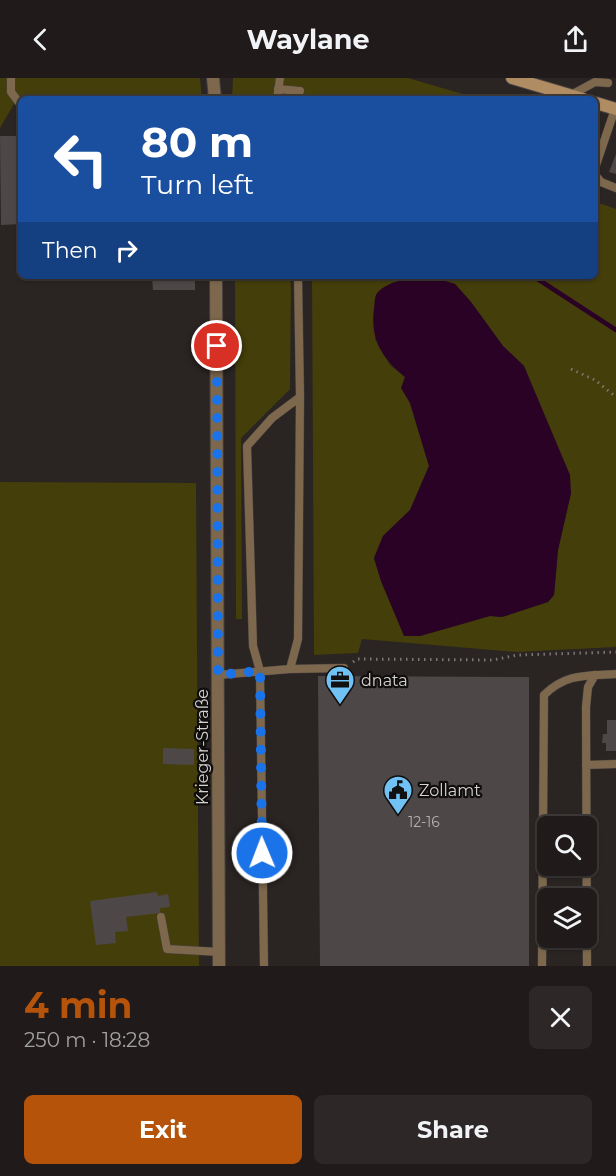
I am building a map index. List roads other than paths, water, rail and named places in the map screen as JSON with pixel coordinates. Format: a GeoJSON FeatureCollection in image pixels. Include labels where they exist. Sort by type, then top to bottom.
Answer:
{"type":"FeatureCollection","features":[{"type":"Feature","properties":{"kind":"street"},"geometry":{"type":"LineString","coordinates":[[512,78],[574,96]]}},
{"type":"Feature","properties":{"kind":"street"},"geometry":{"type":"LineString","coordinates":[[215,80],[215,96]]}},
{"type":"Feature","properties":{"kind":"street"},"geometry":{"type":"LineString","coordinates":[[598,104],[615,109]]}},
{"type":"Feature","properties":{"kind":"street","name":"Krieger-Straße"},"geometry":{"type":"LineString","coordinates":[[216,279],[219,966]]}},
{"type":"Feature","properties":{"kind":"lane"},"geometry":{"type":"LineString","coordinates":[[11,78],[11,92],[18,101]]}},
{"type":"Feature","properties":{"kind":"lane"},"geometry":{"type":"LineString","coordinates":[[277,96],[280,78]]}},
{"type":"Feature","properties":{"kind":"lane"},"geometry":{"type":"LineString","coordinates":[[578,96],[595,82],[608,83]]}},
{"type":"Feature","properties":{"kind":"lane"},"geometry":{"type":"LineString","coordinates":[[278,89],[300,91]]}},
{"type":"Feature","properties":{"kind":"lane"},"geometry":{"type":"LineString","coordinates":[[598,159],[615,109]]}},
{"type":"Feature","properties":{"kind":"lane"},"geometry":{"type":"LineString","coordinates":[[598,178],[616,188]]}},
{"type":"Feature","properties":{"kind":"lane"},"geometry":{"type":"LineString","coordinates":[[290,669],[298,639],[300,397],[298,279]]}},
{"type":"Feature","properties":{"kind":"lane"},"geometry":{"type":"LineString","coordinates":[[264,966],[260,671],[253,646],[247,446],[272,418],[300,397]]}},
{"type":"Feature","properties":{"kind":"lane"},"geometry":{"type":"LineString","coordinates":[[218,675],[290,669],[344,668]]}},
{"type":"Feature","properties":{"kind":"lane"},"geometry":{"type":"LineString","coordinates":[[542,966],[544,695],[554,685],[569,677],[616,674]]}},
{"type":"Feature","properties":{"kind":"lane"},"geometry":{"type":"LineString","coordinates":[[587,966],[586,707],[588,687],[595,675]]}},
{"type":"Feature","properties":{"kind":"lane"},"geometry":{"type":"LineString","coordinates":[[586,765],[616,764]]}},
{"type":"Feature","properties":{"kind":"lane"},"geometry":{"type":"LineString","coordinates":[[161,917],[167,949],[220,952]]}},
{"type":"Feature","properties":{"kind":"waterway"},"geometry":{"type":"LineString","coordinates":[[538,279],[616,330]]}},
{"type":"Feature","properties":{"kind":"place","name":"dnata"},"geometry":{"type":"Point","coordinates":[340,706]}},
{"type":"Feature","properties":{"kind":"place","name":"Zollamt"},"geometry":{"type":"Point","coordinates":[398,816]}}]}
